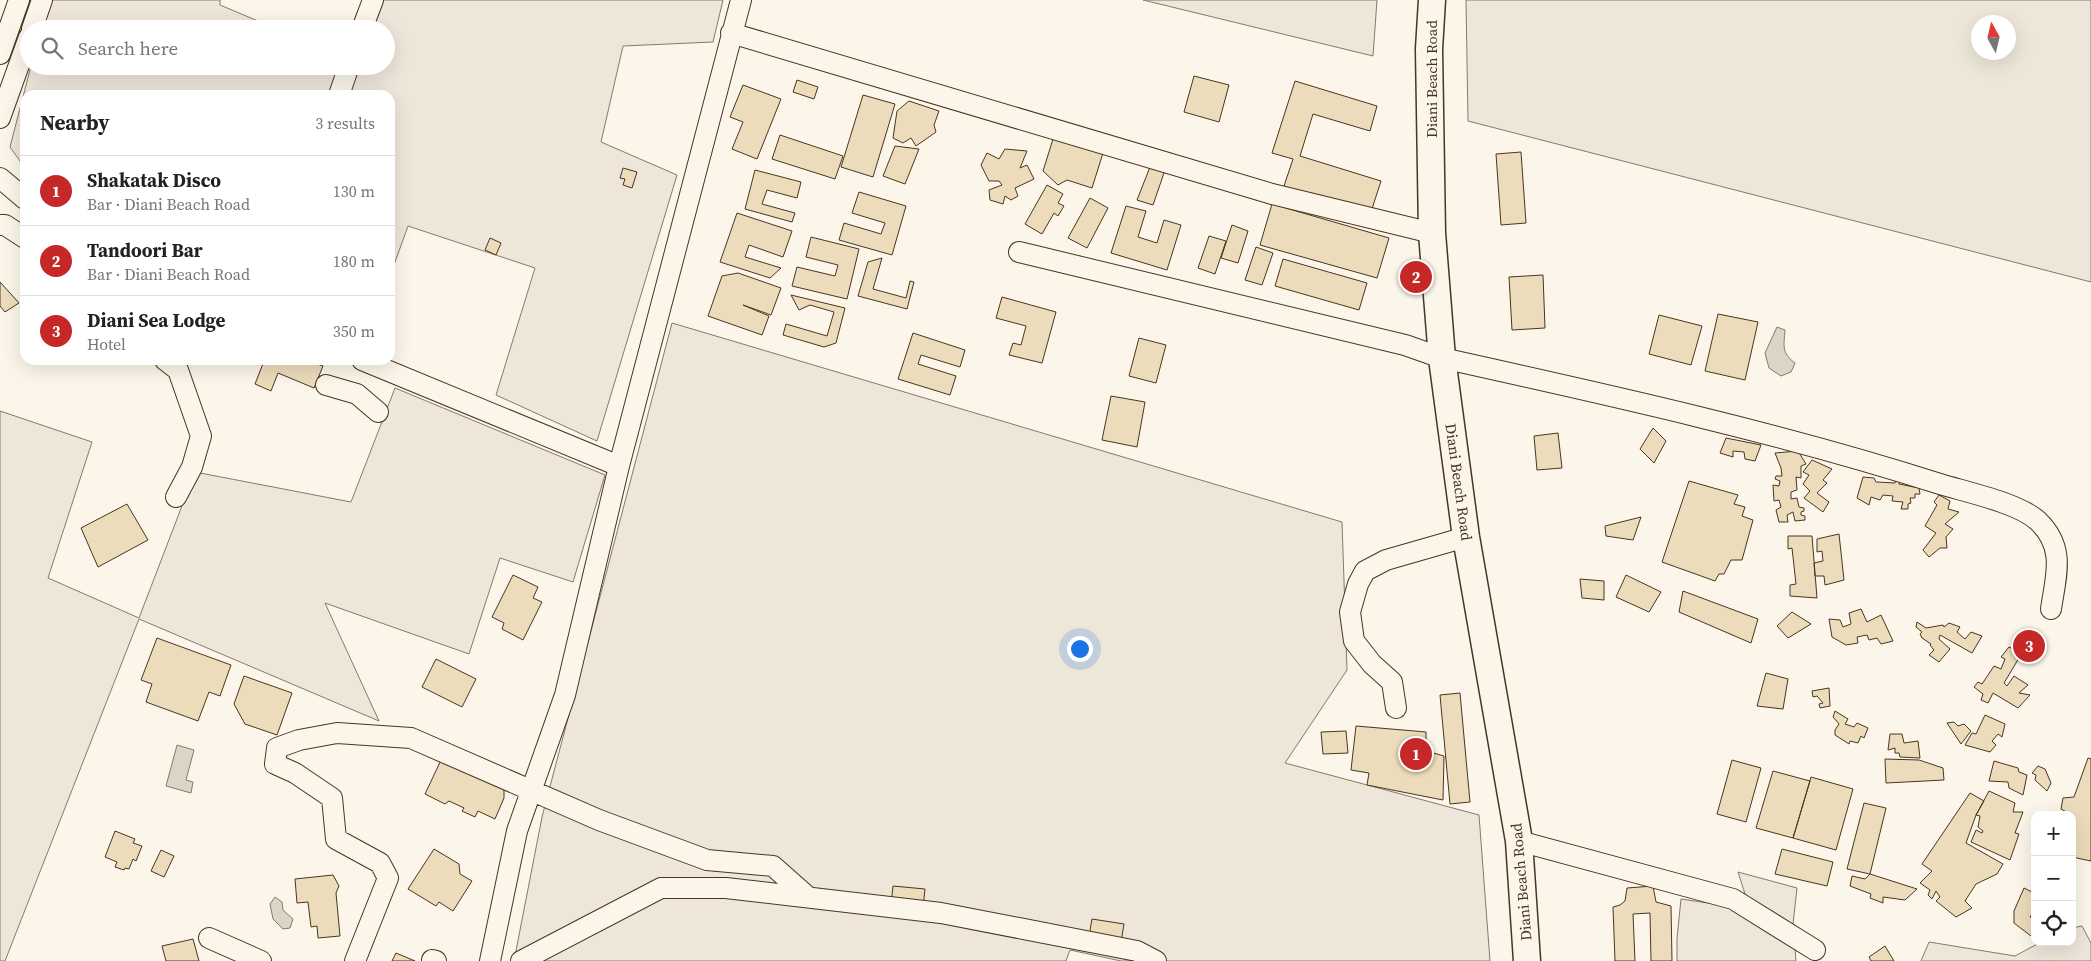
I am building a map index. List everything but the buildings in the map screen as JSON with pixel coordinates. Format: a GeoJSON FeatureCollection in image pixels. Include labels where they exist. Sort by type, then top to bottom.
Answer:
{"type":"FeatureCollection","features":[{"type":"Feature","properties":{"kind":"main road","name":"Diani Beach Road"},"geometry":{"type":"LineString","coordinates":[[1432,0],[1429,49],[1432,233],[1442,358],[1466,538],[1519,841],[1527,961]]}},
{"type":"Feature","properties":{"kind":"street"},"geometry":{"type":"LineString","coordinates":[[0,54],[19,0]]}},
{"type":"Feature","properties":{"kind":"street"},"geometry":{"type":"LineString","coordinates":[[35,20],[42,0]]}},
{"type":"Feature","properties":{"kind":"street"},"geometry":{"type":"LineString","coordinates":[[365,20],[372,0]]}},
{"type":"Feature","properties":{"kind":"street"},"geometry":{"type":"LineString","coordinates":[[490,961],[517,831],[566,695],[619,466],[741,0]]}},
{"type":"Feature","properties":{"kind":"street"},"geometry":{"type":"LineString","coordinates":[[731,33],[1272,194],[1432,233]]}},
{"type":"Feature","properties":{"kind":"street"},"geometry":{"type":"LineString","coordinates":[[0,118],[6,78],[20,53]]}},
{"type":"Feature","properties":{"kind":"street"},"geometry":{"type":"LineString","coordinates":[[341,90],[346,75]]}},
{"type":"Feature","properties":{"kind":"street"},"geometry":{"type":"LineString","coordinates":[[0,178],[20,195]]}},
{"type":"Feature","properties":{"kind":"street"},"geometry":{"type":"LineString","coordinates":[[0,225],[5,225],[20,235]]}},
{"type":"Feature","properties":{"kind":"street"},"geometry":{"type":"LineString","coordinates":[[1019,252],[1405,344],[1442,358],[1775,437],[1910,474],[2012,506],[2037,520],[2051,535],[2057,552],[2057,572],[2051,609]]}},
{"type":"Feature","properties":{"kind":"street"},"geometry":{"type":"LineString","coordinates":[[172,365],[178,370],[201,436],[192,467],[176,497]]}},
{"type":"Feature","properties":{"kind":"street"},"geometry":{"type":"LineString","coordinates":[[357,394],[365,365]]}},
{"type":"Feature","properties":{"kind":"street"},"geometry":{"type":"LineString","coordinates":[[373,365],[619,466]]}},
{"type":"Feature","properties":{"kind":"street"},"geometry":{"type":"LineString","coordinates":[[326,385],[357,394],[378,412]]}},
{"type":"Feature","properties":{"kind":"street"},"geometry":{"type":"LineString","coordinates":[[1396,708],[1392,682],[1372,664],[1354,641],[1350,612],[1358,584],[1365,571],[1386,560],[1466,538]]}},
{"type":"Feature","properties":{"kind":"street"},"geometry":{"type":"LineString","coordinates":[[355,961],[388,878],[380,863],[336,839],[332,798],[295,773],[274,764],[277,748],[299,740],[337,733],[411,738],[599,820],[707,860],[773,866],[808,897]]}},
{"type":"Feature","properties":{"kind":"street"},"geometry":{"type":"LineString","coordinates":[[1519,841],[1733,899],[1815,950]]}},
{"type":"Feature","properties":{"kind":"street"},"geometry":{"type":"LineString","coordinates":[[521,961],[660,888],[726,888],[941,913],[1137,951],[1156,961]]}},
{"type":"Feature","properties":{"kind":"street"},"geometry":{"type":"LineString","coordinates":[[209,938],[261,961]]}},
{"type":"Feature","properties":{"kind":"shaded area"},"geometry":{"type":"Polygon","coordinates":[[[48,0],[220,0],[220,5],[256,20],[42,20],[48,0]]]}},
{"type":"Feature","properties":{"kind":"shaded area"},"geometry":{"type":"Polygon","coordinates":[[[372,0],[723,0],[713,42],[623,46],[601,142],[677,175],[597,441],[496,395],[535,268],[408,226],[395,262],[395,90],[25,90],[29,75],[395,75],[395,20],[364,20],[372,0]]]}},
{"type":"Feature","properties":{"kind":"shaded area"},"geometry":{"type":"Polygon","coordinates":[[[1143,0],[1377,0],[1373,56],[1143,0]]]}},
{"type":"Feature","properties":{"kind":"shaded area"},"geometry":{"type":"Polygon","coordinates":[[[1466,0],[2091,0],[2091,282],[1468,121],[1466,0]]]}},
{"type":"Feature","properties":{"kind":"shaded area"},"geometry":{"type":"Polygon","coordinates":[[[20,108],[20,161],[10,147],[20,108]]]}},
{"type":"Feature","properties":{"kind":"shaded area"},"geometry":{"type":"Polygon","coordinates":[[[672,323],[1342,522],[1347,670],[1285,763],[1479,815],[1490,961],[1121,961],[1070,950],[1066,961],[514,961],[542,817],[672,323]]]}},
{"type":"Feature","properties":{"kind":"shaded area"},"geometry":{"type":"Polygon","coordinates":[[[1777,327],[1785,330],[1785,352],[1795,363],[1791,372],[1781,376],[1769,368],[1765,353],[1777,327]]]}},
{"type":"Feature","properties":{"kind":"shaded area"},"geometry":{"type":"Polygon","coordinates":[[[395,388],[605,475],[573,582],[500,558],[469,654],[325,603],[379,721],[139,619],[5,961],[0,961],[0,411],[92,442],[48,578],[139,618],[195,472],[351,502],[395,388]]]}},
{"type":"Feature","properties":{"kind":"shaded area"},"geometry":{"type":"Polygon","coordinates":[[[177,745],[194,750],[186,780],[193,782],[191,793],[166,786],[177,745]]]}},
{"type":"Feature","properties":{"kind":"shaded area"},"geometry":{"type":"Polygon","coordinates":[[[1738,872],[1797,888],[1793,924],[1796,961],[1677,961],[1681,899],[1735,907],[1746,897],[1738,872]]]}},
{"type":"Feature","properties":{"kind":"shaded area"},"geometry":{"type":"Polygon","coordinates":[[[275,897],[282,902],[283,910],[293,919],[290,928],[283,929],[273,919],[270,904],[275,897]]]}},
{"type":"Feature","properties":{"kind":"shaded area"},"geometry":{"type":"Polygon","coordinates":[[[2082,926],[2091,943],[2091,961],[1921,961],[1929,942],[2015,956],[2034,946],[2076,946],[2076,927],[2082,926]]]}},
{"type":"Feature","properties":{"kind":"place","name":"Tandoori Bar"},"geometry":{"type":"Point","coordinates":[1416,277]}},
{"type":"Feature","properties":{"kind":"place","name":"Diani Sea Lodge"},"geometry":{"type":"Point","coordinates":[2029,646]}},
{"type":"Feature","properties":{"kind":"place","name":"Shakatak Disco"},"geometry":{"type":"Point","coordinates":[1416,754]}}]}
